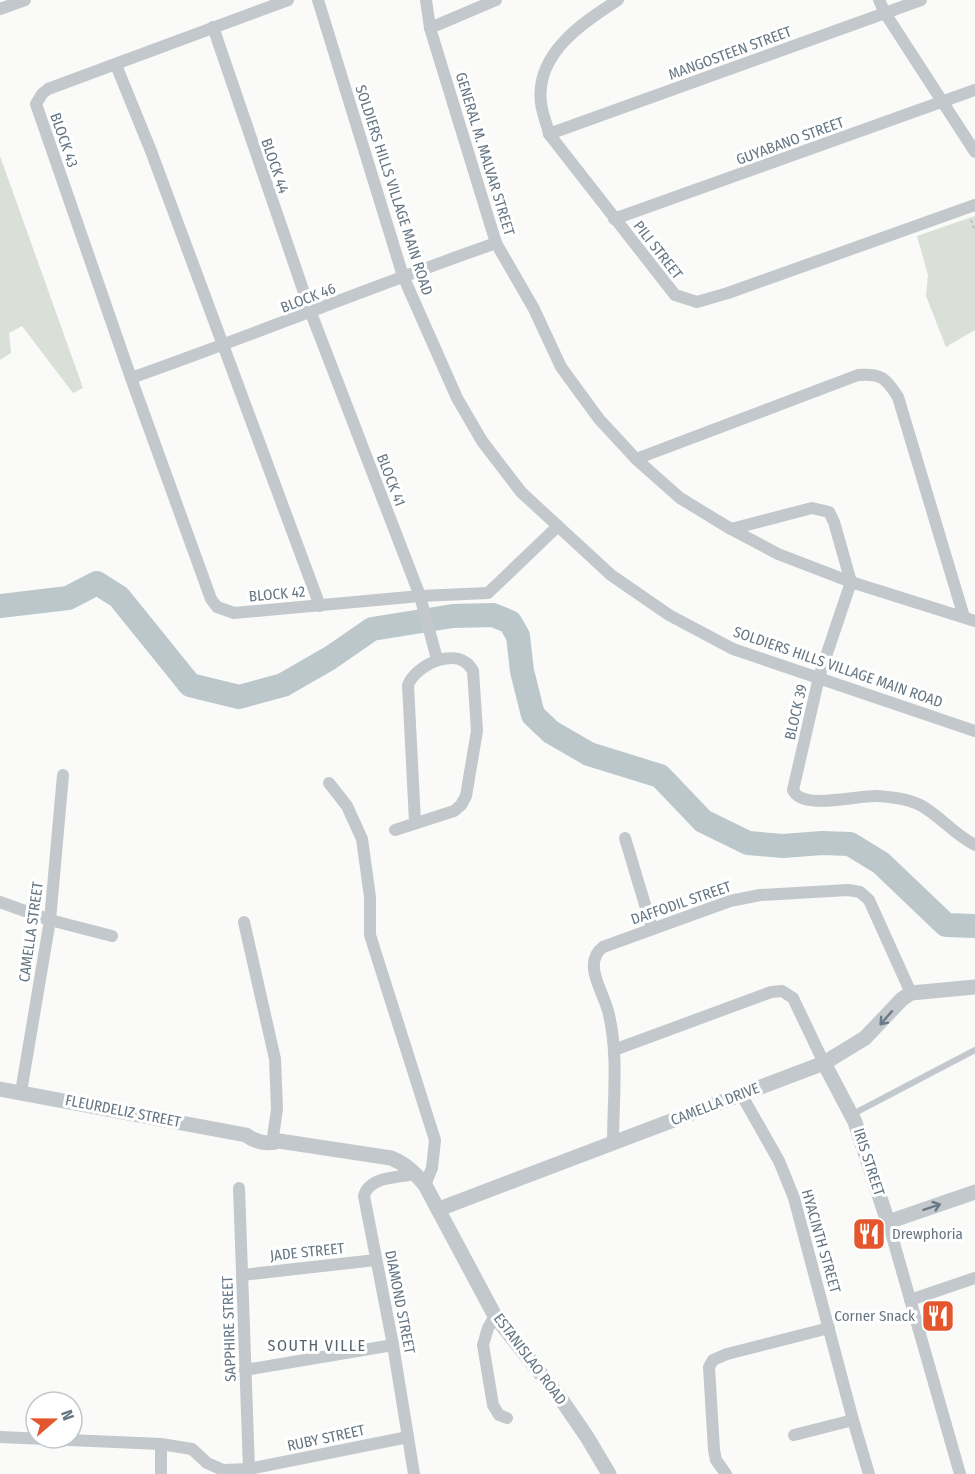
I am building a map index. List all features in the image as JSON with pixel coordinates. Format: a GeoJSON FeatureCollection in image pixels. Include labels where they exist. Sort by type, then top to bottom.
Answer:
{"type":"FeatureCollection","features":[{"type":"Feature","properties":{"kind":"street"},"geometry":{"type":"LineString","coordinates":[[0,9],[25,0]]}},
{"type":"Feature","properties":{"kind":"street","name":"BLOCK 43"},"geometry":{"type":"LineString","coordinates":[[131,378],[36,104],[38,99],[48,89],[288,0]]}},
{"type":"Feature","properties":{"kind":"street","name":"SOLDIERS HILLS VILLAGE MAIN ROAD"},"geometry":{"type":"LineString","coordinates":[[318,0],[403,276],[457,398],[482,441],[521,492],[611,575],[669,615],[733,648],[975,731]]}},
{"type":"Feature","properties":{"kind":"street","name":"GENERAL M. MALVAR STREET"},"geometry":{"type":"LineString","coordinates":[[426,0],[430,28],[496,243],[534,309],[561,367],[599,419],[636,459],[680,498],[778,554],[851,582],[970,619]]}},
{"type":"Feature","properties":{"kind":"street"},"geometry":{"type":"LineString","coordinates":[[430,28],[496,0]]}},
{"type":"Feature","properties":{"kind":"street","name":"PILI STREET"},"geometry":{"type":"LineString","coordinates":[[618,0],[563,42],[549,60],[541,81],[541,103],[549,134],[675,295],[697,302],[728,293],[975,205]]}},
{"type":"Feature","properties":{"kind":"street"},"geometry":{"type":"LineString","coordinates":[[879,0],[885,13],[975,153]]}},
{"type":"Feature","properties":{"kind":"street","name":"MANGOSTEEN STREET"},"geometry":{"type":"LineString","coordinates":[[549,134],[921,0]]}},
{"type":"Feature","properties":{"kind":"street","name":"BLOCK 44"},"geometry":{"type":"LineString","coordinates":[[213,27],[311,313]]}},
{"type":"Feature","properties":{"kind":"street"},"geometry":{"type":"LineString","coordinates":[[117,65],[320,606]]}},
{"type":"Feature","properties":{"kind":"street","name":"GUYABANO STREET"},"geometry":{"type":"LineString","coordinates":[[614,219],[975,90]]}},
{"type":"Feature","properties":{"kind":"street","name":"BLOCK 46"},"geometry":{"type":"LineString","coordinates":[[131,378],[223,346],[403,276],[496,243]]}},
{"type":"Feature","properties":{"kind":"street","name":"BLOCK 41"},"geometry":{"type":"LineString","coordinates":[[311,313],[420,596],[437,659]]}},
{"type":"Feature","properties":{"kind":"street"},"geometry":{"type":"LineString","coordinates":[[636,459],[858,375],[879,376],[890,384],[898,397],[970,619]]}},
{"type":"Feature","properties":{"kind":"street","name":"BLOCK 42"},"geometry":{"type":"LineString","coordinates":[[131,378],[205,588],[217,607],[234,613],[420,596],[488,593],[558,526]]}},
{"type":"Feature","properties":{"kind":"street"},"geometry":{"type":"LineString","coordinates":[[731,528],[812,508],[829,512],[851,582]]}},
{"type":"Feature","properties":{"kind":"street","name":"BLOCK 39"},"geometry":{"type":"LineString","coordinates":[[851,582],[819,677],[793,790],[794,794],[799,798],[826,801],[875,796],[900,798],[922,806],[975,845]]}},
{"type":"Feature","properties":{"kind":"street"},"geometry":{"type":"LineString","coordinates":[[395,830],[454,811],[466,796],[477,731],[473,670],[470,664],[463,660],[437,659],[416,673],[408,685],[415,822]]}},
{"type":"Feature","properties":{"kind":"street","name":"CAMELLA STREET"},"geometry":{"type":"LineString","coordinates":[[21,1092],[50,920],[63,775]]}},
{"type":"Feature","properties":{"kind":"street"},"geometry":{"type":"LineString","coordinates":[[329,783],[347,806],[362,839],[370,897],[370,935],[435,1140],[432,1168],[421,1180]]}},
{"type":"Feature","properties":{"kind":"street"},"geometry":{"type":"LineString","coordinates":[[625,838],[652,928]]}},
{"type":"Feature","properties":{"kind":"street","name":"DAFFODIL STREET"},"geometry":{"type":"LineString","coordinates":[[613,1143],[614,1050],[608,1011],[593,967],[593,958],[603,947],[730,901],[760,895],[848,890],[860,892],[869,900],[911,993]]}},
{"type":"Feature","properties":{"kind":"street"},"geometry":{"type":"LineString","coordinates":[[0,902],[50,920],[112,936]]}},
{"type":"Feature","properties":{"kind":"street"},"geometry":{"type":"LineString","coordinates":[[244,922],[275,1059],[278,1085],[274,1140]]}},
{"type":"Feature","properties":{"kind":"street"},"geometry":{"type":"LineString","coordinates":[[911,993],[975,987]]}},
{"type":"Feature","properties":{"kind":"street"},"geometry":{"type":"LineString","coordinates":[[614,1050],[782,991],[793,998],[824,1063]]}},
{"type":"Feature","properties":{"kind":"street","name":"CAMELLA DRIVE"},"geometry":{"type":"LineString","coordinates":[[439,1209],[824,1063],[865,1038],[879,1026],[902,999],[911,993]]}},
{"type":"Feature","properties":{"kind":"street","name":"IRIS STREET"},"geometry":{"type":"LineString","coordinates":[[824,1063],[852,1115],[888,1222],[960,1474]]}},
{"type":"Feature","properties":{"kind":"street","name":"FLEURDELIZ STREET"},"geometry":{"type":"LineString","coordinates":[[0,1089],[246,1135],[252,1140],[274,1140],[392,1158],[410,1167],[439,1209]]}},
{"type":"Feature","properties":{"kind":"street","name":"HYACINTH STREET"},"geometry":{"type":"LineString","coordinates":[[741,1094],[779,1161],[795,1197],[869,1474]]}},
{"type":"Feature","properties":{"kind":"street","name":"DIAMOND STREET"},"geometry":{"type":"LineString","coordinates":[[414,1474],[393,1345],[364,1196],[366,1190],[378,1181],[421,1180]]}},
{"type":"Feature","properties":{"kind":"street","name":"SAPPHIRE STREET"},"geometry":{"type":"LineString","coordinates":[[239,1188],[249,1469]]}},
{"type":"Feature","properties":{"kind":"street"},"geometry":{"type":"LineString","coordinates":[[888,1222],[975,1192]]}},
{"type":"Feature","properties":{"kind":"street","name":"ESTANISLAO ROAD"},"geometry":{"type":"LineString","coordinates":[[439,1209],[495,1316],[561,1399],[609,1474]]}},
{"type":"Feature","properties":{"kind":"street","name":"JADE STREET"},"geometry":{"type":"LineString","coordinates":[[242,1275],[376,1260]]}},
{"type":"Feature","properties":{"kind":"street"},"geometry":{"type":"LineString","coordinates":[[910,1299],[975,1278]]}},
{"type":"Feature","properties":{"kind":"street"},"geometry":{"type":"LineString","coordinates":[[495,1316],[488,1328],[483,1345],[493,1405],[499,1415],[507,1418]]}},
{"type":"Feature","properties":{"kind":"street"},"geometry":{"type":"LineString","coordinates":[[726,1474],[716,1460],[714,1450],[709,1367],[713,1360],[727,1354],[829,1328]]}},
{"type":"Feature","properties":{"kind":"street"},"geometry":{"type":"LineString","coordinates":[[245,1370],[393,1345]]}},
{"type":"Feature","properties":{"kind":"street"},"geometry":{"type":"LineString","coordinates":[[794,1435],[853,1420]]}},
{"type":"Feature","properties":{"kind":"street","name":"RUBY STREET"},"geometry":{"type":"LineString","coordinates":[[0,1437],[161,1444],[192,1449],[207,1462],[223,1470],[249,1469],[408,1437]]}},
{"type":"Feature","properties":{"kind":"street"},"geometry":{"type":"LineString","coordinates":[[161,1444],[161,1474]]}},
{"type":"Feature","properties":{"kind":"lane"},"geometry":{"type":"LineString","coordinates":[[852,1115],[975,1050]]}},
{"type":"Feature","properties":{"kind":"shaded area"},"geometry":{"type":"Polygon","coordinates":[[[0,156],[83,388],[73,393],[22,326],[9,333],[11,353],[0,360],[0,156]]]}},
{"type":"Feature","properties":{"kind":"shaded area"},"geometry":{"type":"Polygon","coordinates":[[[975,216],[975,330],[946,347],[926,296],[928,275],[917,236],[975,216]]]}},
{"type":"Feature","properties":{"kind":"waterway"},"geometry":{"type":"LineString","coordinates":[[0,606],[68,598],[97,583],[119,597],[190,685],[239,697],[283,685],[330,658],[372,629],[453,616],[493,615],[510,622],[518,636],[522,671],[533,715],[551,732],[589,754],[660,776],[703,821],[748,843],[783,846],[822,843],[850,844],[881,863],[946,925],[975,926]]}},
{"type":"Feature","properties":{"kind":"place","name":"Drewphoria"},"geometry":{"type":"Point","coordinates":[869,1234]}},
{"type":"Feature","properties":{"kind":"place","name":"Corner Snack"},"geometry":{"type":"Point","coordinates":[938,1316]}},
{"type":"Feature","properties":{"kind":"district","name":"SOUTH VILLE"},"geometry":{"type":"Point","coordinates":[317,1345]}}]}
